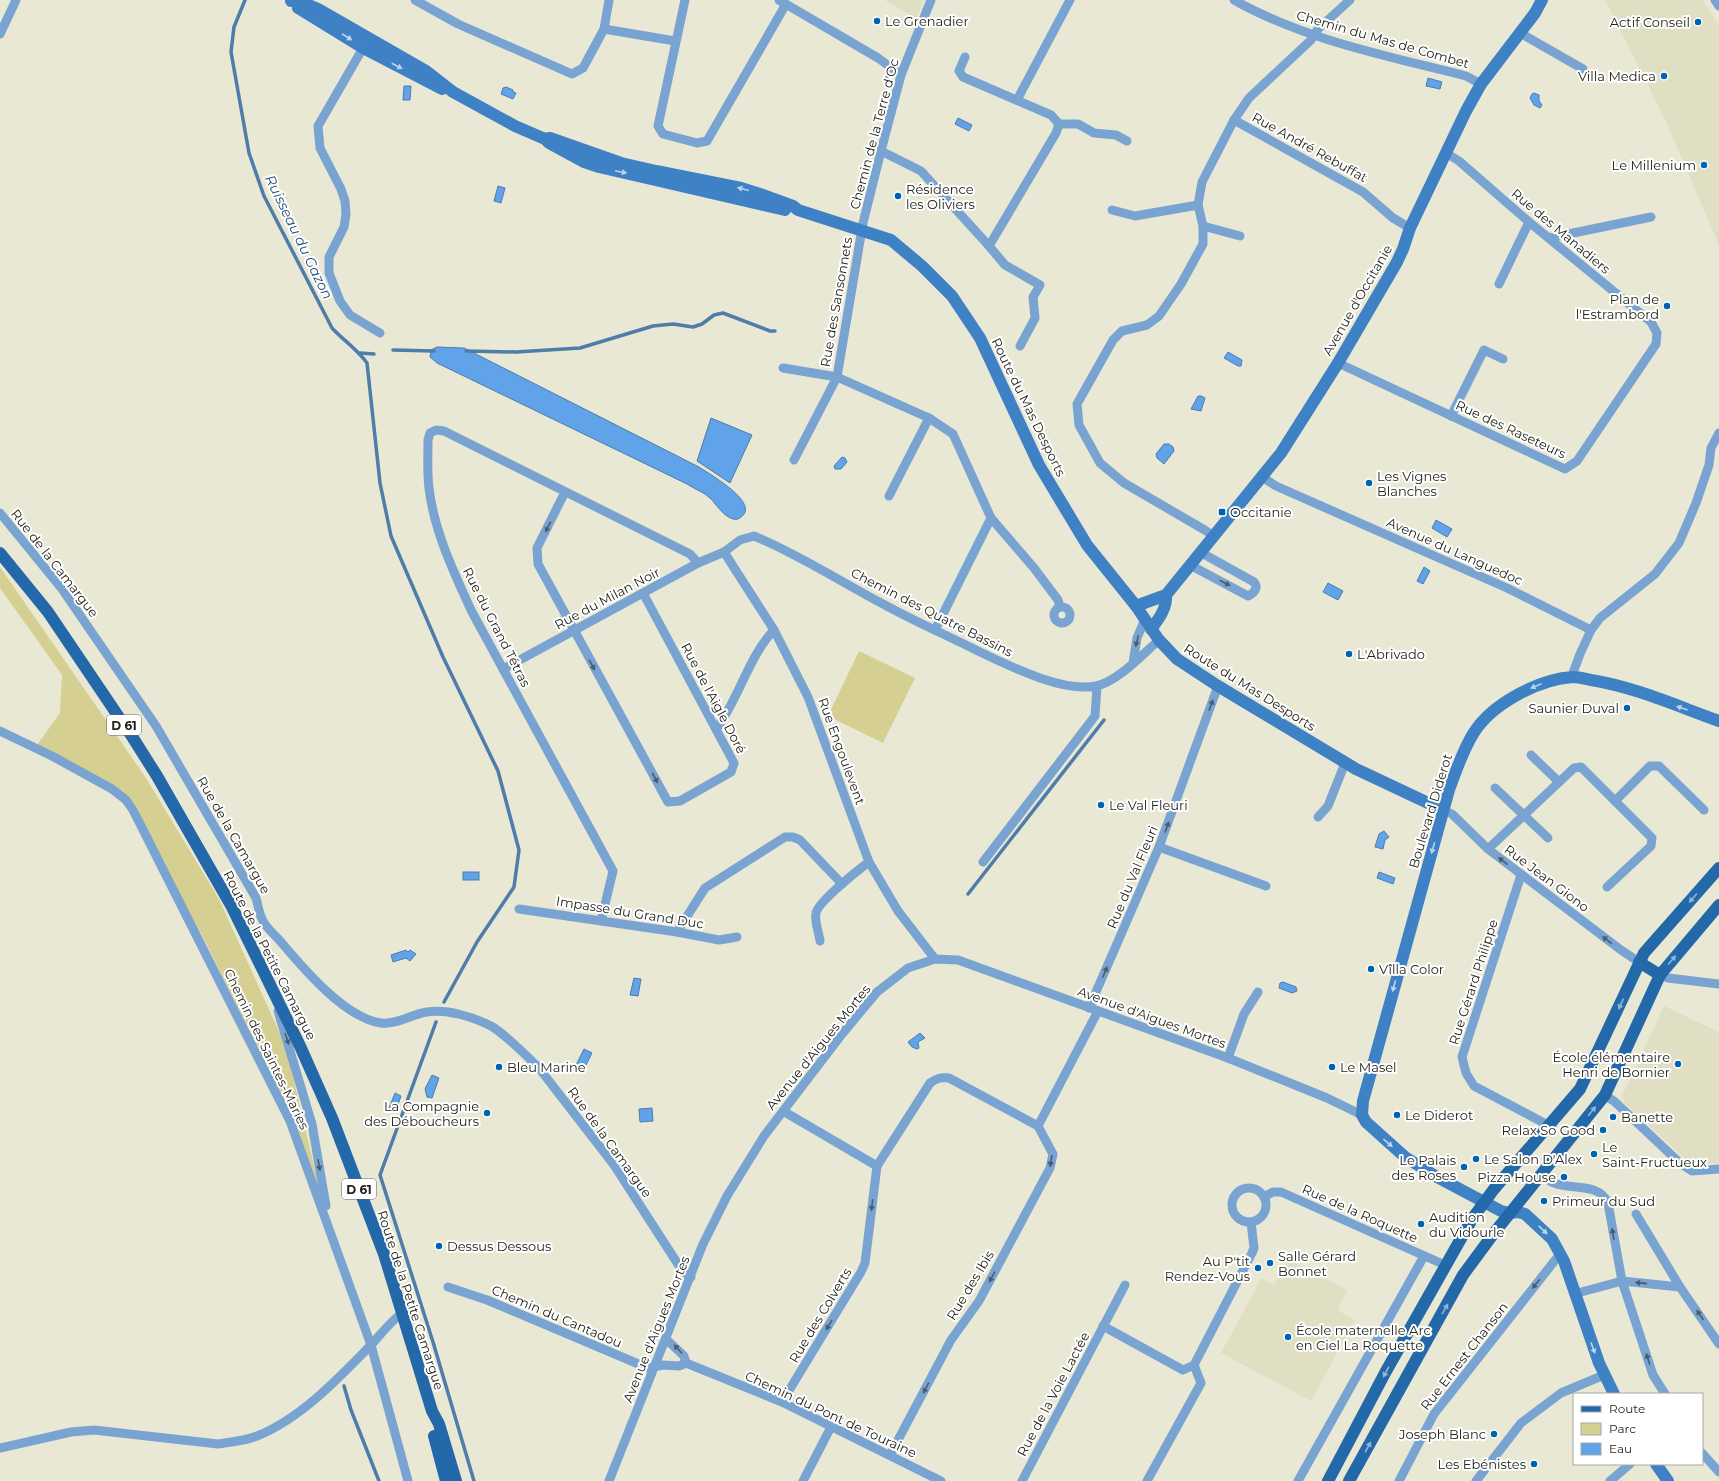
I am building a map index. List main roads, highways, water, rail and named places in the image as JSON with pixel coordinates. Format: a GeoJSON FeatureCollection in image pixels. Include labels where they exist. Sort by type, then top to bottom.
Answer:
{"type":"FeatureCollection","features":[{"type":"Feature","properties":{"kind":"main road","name":"Route de la Petite Camargue"},"geometry":{"type":"LineString","coordinates":[[0,553],[48,612],[157,776],[232,907],[266,976],[300,1046],[332,1118],[384,1254],[403,1312],[432,1411],[439,1424],[456,1481]]}},
{"type":"Feature","properties":{"kind":"main road"},"geometry":{"type":"LineString","coordinates":[[1328,1481],[1445,1264],[1472,1219],[1548,1125],[1580,1089],[1644,953],[1719,868]]}},
{"type":"Feature","properties":{"kind":"main road"},"geometry":{"type":"LineString","coordinates":[[1349,1481],[1463,1275],[1541,1174],[1605,1095],[1660,975],[1719,905]]}},
{"type":"Feature","properties":{"kind":"main road"},"geometry":{"type":"LineString","coordinates":[[1639,962],[1660,975]]}},
{"type":"Feature","properties":{"kind":"main road"},"geometry":{"type":"LineString","coordinates":[[1445,1264],[1463,1275]]}},
{"type":"Feature","properties":{"kind":"main road","name":"Route de la Petite Camargue"},"geometry":{"type":"LineString","coordinates":[[432,1411],[432,1427],[446,1481]]}},
{"type":"Feature","properties":{"kind":"water"},"geometry":{"type":"Polygon","coordinates":[[[1428,78],[1442,82],[1440,89],[1426,86],[1428,78]]]}},
{"type":"Feature","properties":{"kind":"water"},"geometry":{"type":"Polygon","coordinates":[[[404,86],[411,86],[410,100],[403,100],[404,86]]]}},
{"type":"Feature","properties":{"kind":"water"},"geometry":{"type":"Polygon","coordinates":[[[506,87],[516,93],[513,99],[501,94],[503,88],[506,87]]]}},
{"type":"Feature","properties":{"kind":"water"},"geometry":{"type":"Polygon","coordinates":[[[1534,93],[1539,95],[1539,101],[1542,105],[1540,108],[1534,105],[1530,98],[1534,93]]]}},
{"type":"Feature","properties":{"kind":"water"},"geometry":{"type":"Polygon","coordinates":[[[958,118],[972,125],[969,131],[955,124],[958,118]]]}},
{"type":"Feature","properties":{"kind":"water"},"geometry":{"type":"Polygon","coordinates":[[[498,186],[505,188],[501,203],[494,201],[498,186]]]}},
{"type":"Feature","properties":{"kind":"water"},"geometry":{"type":"Polygon","coordinates":[[[437,347],[464,348],[699,467],[731,489],[744,504],[745,511],[738,519],[729,518],[708,496],[687,484],[437,363],[430,357],[431,350],[437,347]]]}},
{"type":"Feature","properties":{"kind":"water"},"geometry":{"type":"Polygon","coordinates":[[[1228,352],[1242,360],[1241,366],[1238,366],[1224,358],[1228,352]]]}},
{"type":"Feature","properties":{"kind":"water"},"geometry":{"type":"Polygon","coordinates":[[[1198,396],[1205,398],[1201,411],[1191,409],[1198,396]]]}},
{"type":"Feature","properties":{"kind":"water"},"geometry":{"type":"Polygon","coordinates":[[[711,418],[752,435],[730,483],[697,461],[711,418]]]}},
{"type":"Feature","properties":{"kind":"water"},"geometry":{"type":"Polygon","coordinates":[[[1164,444],[1169,444],[1173,447],[1174,451],[1164,464],[1157,458],[1156,454],[1164,444]]]}},
{"type":"Feature","properties":{"kind":"water"},"geometry":{"type":"Polygon","coordinates":[[[842,457],[845,458],[847,462],[841,469],[835,469],[834,466],[842,457]]]}},
{"type":"Feature","properties":{"kind":"water"},"geometry":{"type":"Polygon","coordinates":[[[1436,520],[1452,529],[1447,537],[1432,528],[1436,520]]]}},
{"type":"Feature","properties":{"kind":"water"},"geometry":{"type":"Polygon","coordinates":[[[1424,567],[1430,571],[1423,584],[1417,581],[1424,567]]]}},
{"type":"Feature","properties":{"kind":"water"},"geometry":{"type":"Polygon","coordinates":[[[1328,583],[1343,591],[1338,600],[1323,592],[1328,583]]]}},
{"type":"Feature","properties":{"kind":"water"},"geometry":{"type":"Polygon","coordinates":[[[1384,831],[1389,837],[1385,840],[1383,849],[1375,847],[1379,834],[1384,831]]]}},
{"type":"Feature","properties":{"kind":"water"},"geometry":{"type":"Polygon","coordinates":[[[463,872],[479,872],[479,880],[463,880],[463,872]]]}},
{"type":"Feature","properties":{"kind":"water"},"geometry":{"type":"Polygon","coordinates":[[[1379,872],[1395,878],[1393,884],[1377,878],[1379,872]]]}},
{"type":"Feature","properties":{"kind":"water"},"geometry":{"type":"Polygon","coordinates":[[[406,950],[408,952],[410,950],[416,954],[410,961],[406,958],[393,962],[391,955],[406,950]]]}},
{"type":"Feature","properties":{"kind":"water"},"geometry":{"type":"Polygon","coordinates":[[[634,978],[641,979],[638,996],[630,995],[634,978]]]}},
{"type":"Feature","properties":{"kind":"water"},"geometry":{"type":"Polygon","coordinates":[[[1283,982],[1296,987],[1297,991],[1292,993],[1279,988],[1280,983],[1283,982]]]}},
{"type":"Feature","properties":{"kind":"water"},"geometry":{"type":"Polygon","coordinates":[[[920,1033],[925,1038],[918,1042],[919,1048],[917,1049],[912,1047],[908,1042],[920,1033]]]}},
{"type":"Feature","properties":{"kind":"water"},"geometry":{"type":"Polygon","coordinates":[[[584,1049],[592,1053],[584,1069],[576,1065],[584,1049]]]}},
{"type":"Feature","properties":{"kind":"water"},"geometry":{"type":"Polygon","coordinates":[[[432,1075],[439,1078],[432,1098],[427,1097],[425,1089],[432,1075]]]}},
{"type":"Feature","properties":{"kind":"water"},"geometry":{"type":"Polygon","coordinates":[[[395,1093],[401,1096],[396,1110],[389,1108],[395,1093]]]}},
{"type":"Feature","properties":{"kind":"water"},"geometry":{"type":"Polygon","coordinates":[[[652,1108],[653,1121],[640,1122],[639,1109],[652,1108]]]}},
{"type":"Feature","properties":{"kind":"waterway","name":"Ruisseau du Gazon"},"geometry":{"type":"LineString","coordinates":[[245,0],[234,27],[231,52],[249,153],[264,196],[332,328],[359,353],[367,363],[380,483],[391,536],[443,657],[498,771],[519,850],[514,887],[477,942],[444,1002]]}},
{"type":"Feature","properties":{"kind":"waterway"},"geometry":{"type":"LineString","coordinates":[[466,351],[516,352],[580,348],[653,326],[673,324],[693,327],[702,324],[714,315],[723,313],[770,331],[775,331]]}},
{"type":"Feature","properties":{"kind":"waterway"},"geometry":{"type":"LineString","coordinates":[[393,350],[434,351]]}},
{"type":"Feature","properties":{"kind":"waterway"},"geometry":{"type":"LineString","coordinates":[[360,353],[374,354]]}},
{"type":"Feature","properties":{"kind":"waterway"},"geometry":{"type":"LineString","coordinates":[[968,894],[1104,720]]}},
{"type":"Feature","properties":{"kind":"waterway"},"geometry":{"type":"LineString","coordinates":[[436,1022],[380,1175],[433,1342],[474,1481]]}},
{"type":"Feature","properties":{"kind":"waterway"},"geometry":{"type":"LineString","coordinates":[[344,1386],[351,1410],[379,1481]]}},
{"type":"Feature","properties":{"kind":"place","name":"Le Grenadier"},"geometry":{"type":"Point","coordinates":[877,21]}},
{"type":"Feature","properties":{"kind":"place","name":"Actif Conseil"},"geometry":{"type":"Point","coordinates":[1698,22]}},
{"type":"Feature","properties":{"kind":"place","name":"Villa Medica"},"geometry":{"type":"Point","coordinates":[1664,76]}},
{"type":"Feature","properties":{"kind":"place","name":"Le Millenium"},"geometry":{"type":"Point","coordinates":[1704,165]}},
{"type":"Feature","properties":{"kind":"place","name":"Résidence les Oliviers"},"geometry":{"type":"Point","coordinates":[898,196]}},
{"type":"Feature","properties":{"kind":"place","name":"Plan de l'Estrambord"},"geometry":{"type":"Point","coordinates":[1667,306]}},
{"type":"Feature","properties":{"kind":"place","name":"Les Vignes Blanches"},"geometry":{"type":"Point","coordinates":[1369,483]}},
{"type":"Feature","properties":{"kind":"place","name":"Occitanie"},"geometry":{"type":"Point","coordinates":[1222,512]}},
{"type":"Feature","properties":{"kind":"place","name":"L'Abrivado"},"geometry":{"type":"Point","coordinates":[1349,654]}},
{"type":"Feature","properties":{"kind":"place","name":"Saunier Duval"},"geometry":{"type":"Point","coordinates":[1627,708]}},
{"type":"Feature","properties":{"kind":"place","name":"Le Val Fleuri"},"geometry":{"type":"Point","coordinates":[1101,805]}},
{"type":"Feature","properties":{"kind":"place","name":"Vîlla Color"},"geometry":{"type":"Point","coordinates":[1371,969]}},
{"type":"Feature","properties":{"kind":"place","name":"École élémentaire Henri de Bornier"},"geometry":{"type":"Point","coordinates":[1678,1064]}},
{"type":"Feature","properties":{"kind":"place","name":"Bleu Marine"},"geometry":{"type":"Point","coordinates":[499,1067]}},
{"type":"Feature","properties":{"kind":"place","name":"Le Masel"},"geometry":{"type":"Point","coordinates":[1332,1067]}},
{"type":"Feature","properties":{"kind":"place","name":"La Compagnie des Déboucheurs"},"geometry":{"type":"Point","coordinates":[487,1113]}},
{"type":"Feature","properties":{"kind":"place","name":"Le Diderot"},"geometry":{"type":"Point","coordinates":[1397,1115]}},
{"type":"Feature","properties":{"kind":"place","name":"Banette"},"geometry":{"type":"Point","coordinates":[1613,1117]}},
{"type":"Feature","properties":{"kind":"place","name":"Relax So Good"},"geometry":{"type":"Point","coordinates":[1603,1130]}},
{"type":"Feature","properties":{"kind":"place","name":"Le Saint-Fructueux"},"geometry":{"type":"Point","coordinates":[1594,1154]}},
{"type":"Feature","properties":{"kind":"place","name":"Le Salon D'Alex"},"geometry":{"type":"Point","coordinates":[1476,1159]}},
{"type":"Feature","properties":{"kind":"place","name":"Le Palais des Roses"},"geometry":{"type":"Point","coordinates":[1464,1167]}},
{"type":"Feature","properties":{"kind":"place","name":"Pizza House"},"geometry":{"type":"Point","coordinates":[1564,1177]}},
{"type":"Feature","properties":{"kind":"place","name":"Primeur du Sud"},"geometry":{"type":"Point","coordinates":[1544,1201]}},
{"type":"Feature","properties":{"kind":"place","name":"Audition du Vidourle"},"geometry":{"type":"Point","coordinates":[1421,1224]}},
{"type":"Feature","properties":{"kind":"place","name":"Dessus Dessous"},"geometry":{"type":"Point","coordinates":[439,1246]}},
{"type":"Feature","properties":{"kind":"place","name":"Salle Gérard Bonnet"},"geometry":{"type":"Point","coordinates":[1270,1263]}},
{"type":"Feature","properties":{"kind":"place","name":"Au P'tit Rendez-Vous"},"geometry":{"type":"Point","coordinates":[1258,1268]}},
{"type":"Feature","properties":{"kind":"place","name":"École maternelle Arc en Ciel La Roquette"},"geometry":{"type":"Point","coordinates":[1288,1337]}},
{"type":"Feature","properties":{"kind":"place","name":"Joseph Blanc"},"geometry":{"type":"Point","coordinates":[1494,1434]}},
{"type":"Feature","properties":{"kind":"place","name":"Les Ebénistes"},"geometry":{"type":"Point","coordinates":[1534,1464]}}]}
